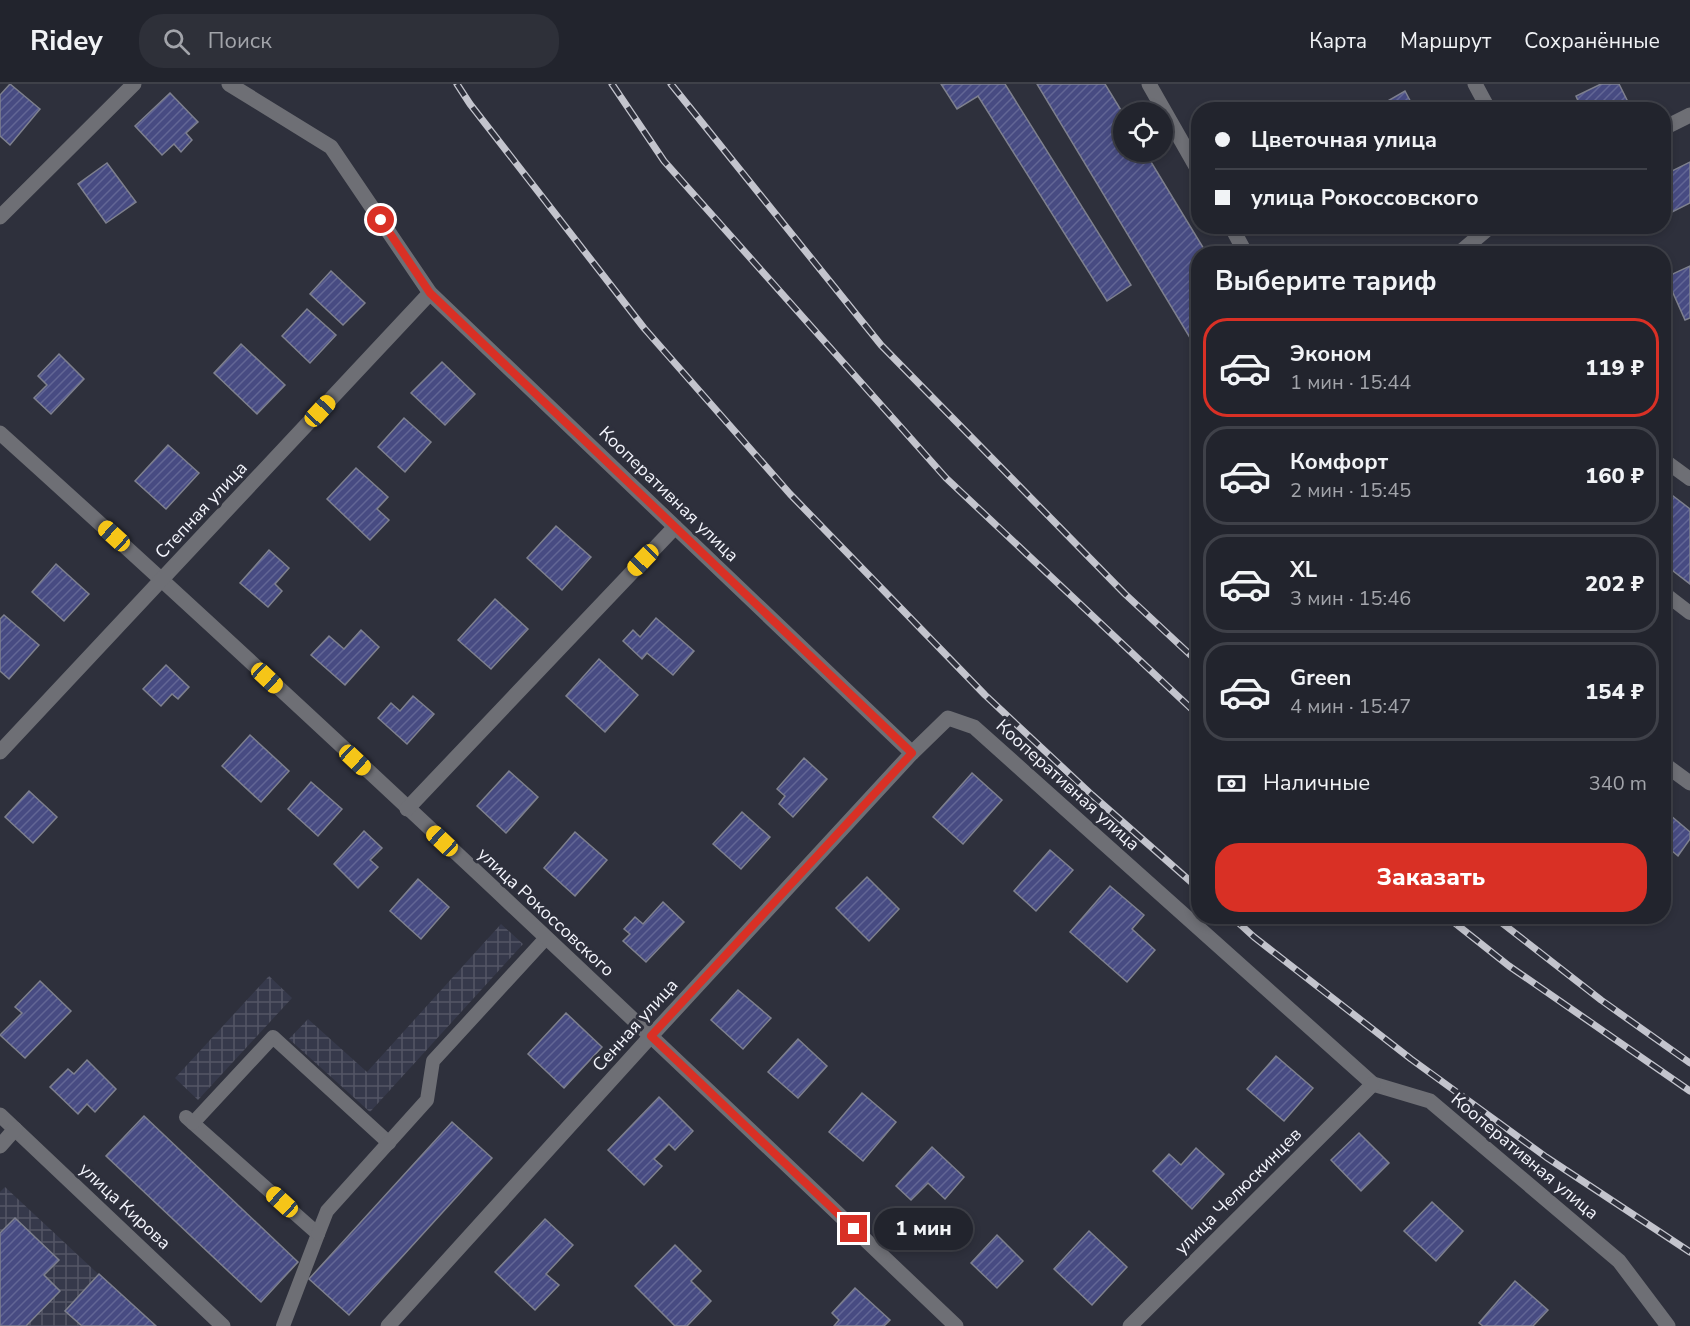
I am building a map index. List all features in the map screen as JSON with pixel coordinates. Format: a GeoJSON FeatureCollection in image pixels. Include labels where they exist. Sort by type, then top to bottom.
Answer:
{"type":"FeatureCollection","features":[{"type":"Feature","properties":{"kind":"street"},"geometry":{"type":"LineString","coordinates":[[0,217],[134,84]]}},
{"type":"Feature","properties":{"kind":"street","name":"Кооперативная улица"},"geometry":{"type":"LineString","coordinates":[[229,84],[331,147],[430,293],[912,753],[948,718],[974,727],[1191,922]]}},
{"type":"Feature","properties":{"kind":"street"},"geometry":{"type":"LineString","coordinates":[[1149,84],[1191,158]]}},
{"type":"Feature","properties":{"kind":"street"},"geometry":{"type":"LineString","coordinates":[[1475,84],[1485,102]]}},
{"type":"Feature","properties":{"kind":"street"},"geometry":{"type":"LineString","coordinates":[[1671,124],[1690,115]]}},
{"type":"Feature","properties":{"kind":"street"},"geometry":{"type":"LineString","coordinates":[[1467,246],[1482,234]]}},
{"type":"Feature","properties":{"kind":"street","name":"Степная улица"},"geometry":{"type":"LineString","coordinates":[[0,753],[430,293]]}},
{"type":"Feature","properties":{"kind":"street","name":"улица Рокоссовского"},"geometry":{"type":"LineString","coordinates":[[0,433],[162,580],[651,1036],[956,1326]]}},
{"type":"Feature","properties":{"kind":"street"},"geometry":{"type":"LineString","coordinates":[[407,809],[675,527]]}},
{"type":"Feature","properties":{"kind":"street","name":"Сенная улица"},"geometry":{"type":"LineString","coordinates":[[388,1326],[912,753]]}},
{"type":"Feature","properties":{"kind":"street"},"geometry":{"type":"LineString","coordinates":[[1671,769],[1690,783]]}},
{"type":"Feature","properties":{"kind":"street","name":"Кооперативная улица"},"geometry":{"type":"LineString","coordinates":[[1194,924],[1372,1084],[1430,1101],[1619,1261],[1668,1326]]}},
{"type":"Feature","properties":{"kind":"street","name":"улица Челюскинцев"},"geometry":{"type":"LineString","coordinates":[[1130,1326],[1372,1084]]}},
{"type":"Feature","properties":{"kind":"street","name":"улица Кирова"},"geometry":{"type":"LineString","coordinates":[[0,1115],[223,1326]]}},
{"type":"Feature","properties":{"kind":"street"},"geometry":{"type":"LineString","coordinates":[[0,1146],[15,1129]]}},
{"type":"Feature","properties":{"kind":"lane"},"geometry":{"type":"LineString","coordinates":[[1671,465],[1690,479]]}},
{"type":"Feature","properties":{"kind":"lane"},"geometry":{"type":"LineString","coordinates":[[1671,598],[1690,613]]}},
{"type":"Feature","properties":{"kind":"lane"},"geometry":{"type":"LineString","coordinates":[[283,1326],[327,1211],[427,1100],[433,1061],[546,938]]}},
{"type":"Feature","properties":{"kind":"lane"},"geometry":{"type":"LineString","coordinates":[[318,1234],[190,1120],[273,1037],[389,1143]]}},
{"type":"Feature","properties":{"kind":"shaded area"},"geometry":{"type":"Polygon","coordinates":[[[501,924],[523,944],[370,1112],[289,1039],[308,1019],[367,1072],[501,924]]]}},
{"type":"Feature","properties":{"kind":"shaded area"},"geometry":{"type":"Polygon","coordinates":[[[269,976],[292,998],[198,1100],[175,1078],[269,976]]]}},
{"type":"Feature","properties":{"kind":"shaded area"},"geometry":{"type":"Polygon","coordinates":[[[5,1187],[154,1326],[0,1326],[0,1192],[5,1187]]]}},
{"type":"Feature","properties":{"kind":"building"},"geometry":{"type":"Polygon","coordinates":[[[10,84],[40,109],[10,145],[0,136],[0,95],[10,84]]]}},
{"type":"Feature","properties":{"kind":"building"},"geometry":{"type":"Polygon","coordinates":[[[941,84],[1005,84],[1131,285],[1107,301],[978,96],[957,109],[941,84]]]}},
{"type":"Feature","properties":{"kind":"building"},"geometry":{"type":"Polygon","coordinates":[[[1037,84],[1105,84],[1116,102],[1113,102],[1113,162],[1151,162],[1191,228],[1191,234],[1195,234],[1202,246],[1191,246],[1191,339],[1037,84]]]}},
{"type":"Feature","properties":{"kind":"building"},"geometry":{"type":"Polygon","coordinates":[[[1601,84],[1619,84],[1628,102],[1579,102],[1576,96],[1601,84]]]}},
{"type":"Feature","properties":{"kind":"building"},"geometry":{"type":"Polygon","coordinates":[[[1405,91],[1411,102],[1386,102],[1405,91]]]}},
{"type":"Feature","properties":{"kind":"building"},"geometry":{"type":"Polygon","coordinates":[[[170,93],[198,122],[186,133],[192,140],[181,152],[174,144],[162,155],[135,126],[170,93]]]}},
{"type":"Feature","properties":{"kind":"building"},"geometry":{"type":"Polygon","coordinates":[[[1690,162],[1690,203],[1671,212],[1671,172],[1690,162]]]}},
{"type":"Feature","properties":{"kind":"building"},"geometry":{"type":"Polygon","coordinates":[[[107,163],[136,202],[106,223],[78,184],[107,163]]]}},
{"type":"Feature","properties":{"kind":"building"},"geometry":{"type":"Polygon","coordinates":[[[1690,266],[1690,318],[1685,320],[1671,288],[1671,275],[1690,266]]]}},
{"type":"Feature","properties":{"kind":"building"},"geometry":{"type":"Polygon","coordinates":[[[331,271],[365,303],[343,325],[310,294],[331,271]]]}},
{"type":"Feature","properties":{"kind":"building"},"geometry":{"type":"Polygon","coordinates":[[[307,309],[336,335],[310,363],[282,336],[307,309]]]}},
{"type":"Feature","properties":{"kind":"building"},"geometry":{"type":"Polygon","coordinates":[[[241,344],[285,385],[257,414],[214,373],[241,344]]]}},
{"type":"Feature","properties":{"kind":"building"},"geometry":{"type":"Polygon","coordinates":[[[59,354],[84,379],[51,414],[34,398],[47,385],[38,376],[59,354]]]}},
{"type":"Feature","properties":{"kind":"building"},"geometry":{"type":"Polygon","coordinates":[[[442,362],[475,394],[445,425],[411,393],[442,362]]]}},
{"type":"Feature","properties":{"kind":"building"},"geometry":{"type":"Polygon","coordinates":[[[404,418],[431,442],[405,472],[378,447],[404,418]]]}},
{"type":"Feature","properties":{"kind":"building"},"geometry":{"type":"Polygon","coordinates":[[[168,445],[199,473],[166,509],[135,481],[168,445]]]}},
{"type":"Feature","properties":{"kind":"building"},"geometry":{"type":"Polygon","coordinates":[[[356,468],[388,497],[377,509],[389,520],[370,540],[327,499],[356,468]]]}},
{"type":"Feature","properties":{"kind":"building"},"geometry":{"type":"Polygon","coordinates":[[[1671,494],[1690,509],[1690,584],[1671,569],[1671,494]]]}},
{"type":"Feature","properties":{"kind":"building"},"geometry":{"type":"Polygon","coordinates":[[[556,526],[591,557],[562,590],[527,558],[556,526]]]}},
{"type":"Feature","properties":{"kind":"building"},"geometry":{"type":"Polygon","coordinates":[[[269,550],[289,568],[275,584],[282,591],[268,607],[240,583],[269,550]]]}},
{"type":"Feature","properties":{"kind":"building"},"geometry":{"type":"Polygon","coordinates":[[[56,564],[89,594],[64,621],[32,592],[56,564]]]}},
{"type":"Feature","properties":{"kind":"building"},"geometry":{"type":"Polygon","coordinates":[[[495,599],[528,629],[491,669],[458,640],[495,599]]]}},
{"type":"Feature","properties":{"kind":"building"},"geometry":{"type":"Polygon","coordinates":[[[4,615],[39,645],[9,679],[0,671],[0,619],[4,615]]]}},
{"type":"Feature","properties":{"kind":"building"},"geometry":{"type":"Polygon","coordinates":[[[656,618],[694,651],[673,675],[647,653],[642,659],[623,641],[633,630],[640,637],[656,618]]]}},
{"type":"Feature","properties":{"kind":"building"},"geometry":{"type":"Polygon","coordinates":[[[361,630],[379,647],[345,685],[311,655],[329,636],[344,649],[361,630]]]}},
{"type":"Feature","properties":{"kind":"building"},"geometry":{"type":"Polygon","coordinates":[[[599,659],[638,695],[605,732],[566,696],[599,659]]]}},
{"type":"Feature","properties":{"kind":"building"},"geometry":{"type":"Polygon","coordinates":[[[166,665],[189,687],[178,699],[172,694],[161,706],[143,689],[166,665]]]}},
{"type":"Feature","properties":{"kind":"building"},"geometry":{"type":"Polygon","coordinates":[[[413,696],[434,714],[407,744],[378,718],[391,703],[400,711],[413,696]]]}},
{"type":"Feature","properties":{"kind":"building"},"geometry":{"type":"Polygon","coordinates":[[[250,735],[289,771],[261,802],[222,766],[250,735]]]}},
{"type":"Feature","properties":{"kind":"building"},"geometry":{"type":"Polygon","coordinates":[[[804,758],[827,779],[793,817],[779,804],[785,796],[777,789],[804,758]]]}},
{"type":"Feature","properties":{"kind":"building"},"geometry":{"type":"Polygon","coordinates":[[[509,771],[538,797],[506,833],[477,806],[509,771]]]}},
{"type":"Feature","properties":{"kind":"building"},"geometry":{"type":"Polygon","coordinates":[[[972,773],[1002,800],[963,844],[933,817],[972,773]]]}},
{"type":"Feature","properties":{"kind":"building"},"geometry":{"type":"Polygon","coordinates":[[[311,782],[342,809],[318,836],[288,809],[311,782]]]}},
{"type":"Feature","properties":{"kind":"building"},"geometry":{"type":"Polygon","coordinates":[[[29,791],[57,817],[33,843],[5,817],[29,791]]]}},
{"type":"Feature","properties":{"kind":"building"},"geometry":{"type":"Polygon","coordinates":[[[742,812],[770,837],[741,869],[713,844],[742,812]]]}},
{"type":"Feature","properties":{"kind":"building"},"geometry":{"type":"Polygon","coordinates":[[[1671,816],[1690,832],[1690,839],[1678,856],[1671,850],[1671,816]]]}},
{"type":"Feature","properties":{"kind":"building"},"geometry":{"type":"Polygon","coordinates":[[[364,831],[382,848],[370,860],[378,867],[358,888],[334,864],[364,831]]]}},
{"type":"Feature","properties":{"kind":"building"},"geometry":{"type":"Polygon","coordinates":[[[575,832],[607,860],[575,896],[544,868],[575,832]]]}},
{"type":"Feature","properties":{"kind":"building"},"geometry":{"type":"Polygon","coordinates":[[[1050,850],[1073,870],[1036,911],[1014,891],[1050,850]]]}},
{"type":"Feature","properties":{"kind":"building"},"geometry":{"type":"Polygon","coordinates":[[[867,877],[899,909],[869,941],[836,908],[867,877]]]}},
{"type":"Feature","properties":{"kind":"building"},"geometry":{"type":"Polygon","coordinates":[[[418,879],[449,907],[421,939],[390,911],[418,879]]]}},
{"type":"Feature","properties":{"kind":"building"},"geometry":{"type":"Polygon","coordinates":[[[1110,886],[1144,915],[1132,929],[1155,950],[1127,982],[1070,932],[1110,886]]]}},
{"type":"Feature","properties":{"kind":"building"},"geometry":{"type":"Polygon","coordinates":[[[663,902],[684,922],[646,962],[623,941],[630,934],[624,929],[635,917],[643,924],[663,902]]]}},
{"type":"Feature","properties":{"kind":"building"},"geometry":{"type":"Polygon","coordinates":[[[40,981],[71,1011],[25,1058],[0,1035],[22,1013],[15,1007],[40,981]]]}},
{"type":"Feature","properties":{"kind":"building"},"geometry":{"type":"Polygon","coordinates":[[[738,990],[771,1018],[743,1049],[711,1020],[738,990]]]}},
{"type":"Feature","properties":{"kind":"building"},"geometry":{"type":"Polygon","coordinates":[[[566,1013],[602,1047],[564,1088],[528,1054],[566,1013]]]}},
{"type":"Feature","properties":{"kind":"building"},"geometry":{"type":"Polygon","coordinates":[[[798,1039],[827,1066],[798,1098],[768,1072],[798,1039]]]}},
{"type":"Feature","properties":{"kind":"building"},"geometry":{"type":"Polygon","coordinates":[[[1276,1056],[1313,1088],[1284,1121],[1247,1089],[1276,1056]]]}},
{"type":"Feature","properties":{"kind":"building"},"geometry":{"type":"Polygon","coordinates":[[[87,1060],[116,1089],[95,1112],[87,1104],[78,1114],[50,1087],[68,1069],[74,1074],[87,1060]]]}},
{"type":"Feature","properties":{"kind":"building"},"geometry":{"type":"Polygon","coordinates":[[[862,1093],[896,1122],[863,1161],[829,1132],[862,1093]]]}},
{"type":"Feature","properties":{"kind":"building"},"geometry":{"type":"Polygon","coordinates":[[[659,1097],[693,1131],[675,1150],[669,1144],[654,1159],[662,1166],[644,1185],[608,1150],[659,1097]]]}},
{"type":"Feature","properties":{"kind":"building"},"geometry":{"type":"Polygon","coordinates":[[[144,1116],[298,1262],[261,1302],[106,1156],[144,1116]]]}},
{"type":"Feature","properties":{"kind":"building"},"geometry":{"type":"Polygon","coordinates":[[[452,1122],[492,1158],[349,1315],[309,1279],[452,1122]]]}},
{"type":"Feature","properties":{"kind":"building"},"geometry":{"type":"Polygon","coordinates":[[[1359,1133],[1389,1163],[1361,1191],[1331,1160],[1359,1133]]]}},
{"type":"Feature","properties":{"kind":"building"},"geometry":{"type":"Polygon","coordinates":[[[932,1147],[964,1177],[945,1199],[928,1183],[911,1200],[896,1186],[932,1147]]]}},
{"type":"Feature","properties":{"kind":"building"},"geometry":{"type":"Polygon","coordinates":[[[1196,1148],[1224,1174],[1192,1209],[1153,1171],[1169,1154],[1181,1165],[1196,1148]]]}},
{"type":"Feature","properties":{"kind":"building"},"geometry":{"type":"Polygon","coordinates":[[[1432,1202],[1463,1231],[1436,1261],[1404,1231],[1432,1202]]]}},
{"type":"Feature","properties":{"kind":"building"},"geometry":{"type":"Polygon","coordinates":[[[15,1218],[59,1260],[44,1275],[60,1291],[26,1326],[0,1326],[0,1233],[15,1218]]]}},
{"type":"Feature","properties":{"kind":"building"},"geometry":{"type":"Polygon","coordinates":[[[545,1219],[573,1245],[546,1274],[559,1285],[535,1310],[495,1272],[545,1219]]]}},
{"type":"Feature","properties":{"kind":"building"},"geometry":{"type":"Polygon","coordinates":[[[1089,1231],[1127,1267],[1092,1305],[1054,1269],[1089,1231]]]}},
{"type":"Feature","properties":{"kind":"building"},"geometry":{"type":"Polygon","coordinates":[[[997,1235],[1023,1261],[997,1288],[971,1263],[997,1235]]]}},
{"type":"Feature","properties":{"kind":"building"},"geometry":{"type":"Polygon","coordinates":[[[675,1245],[701,1271],[691,1281],[711,1301],[687,1326],[675,1326],[635,1286],[675,1245]]]}},
{"type":"Feature","properties":{"kind":"building"},"geometry":{"type":"Polygon","coordinates":[[[99,1274],[156,1326],[82,1326],[65,1311],[99,1274]]]}},
{"type":"Feature","properties":{"kind":"building"},"geometry":{"type":"Polygon","coordinates":[[[1515,1281],[1548,1310],[1533,1326],[1483,1326],[1479,1323],[1515,1281]]]}},
{"type":"Feature","properties":{"kind":"building"},"geometry":{"type":"Polygon","coordinates":[[[855,1288],[890,1320],[884,1326],[834,1326],[839,1320],[832,1313],[855,1288]]]}},
{"type":"Feature","properties":{"kind":"railway"},"geometry":{"type":"LineString","coordinates":[[457,84],[470,104],[644,328],[790,494],[985,695],[1092,795],[1191,882]]}},
{"type":"Feature","properties":{"kind":"railway"},"geometry":{"type":"LineString","coordinates":[[612,84],[664,161],[946,478],[1191,708]]}},
{"type":"Feature","properties":{"kind":"railway"},"geometry":{"type":"LineString","coordinates":[[671,84],[881,345],[1125,594],[1191,655]]}},
{"type":"Feature","properties":{"kind":"railway"},"geometry":{"type":"LineString","coordinates":[[1240,924],[1411,1059],[1546,1157],[1690,1252]]}},
{"type":"Feature","properties":{"kind":"railway"},"geometry":{"type":"LineString","coordinates":[[1456,924],[1509,966],[1690,1091]]}},
{"type":"Feature","properties":{"kind":"railway"},"geometry":{"type":"LineString","coordinates":[[1503,924],[1601,1000],[1690,1063]]}},
{"type":"Feature","properties":{"kind":"route"},"geometry":{"type":"LineString","coordinates":[[381,220],[430,293],[912,753],[651,1036],[854,1229]]}}]}
